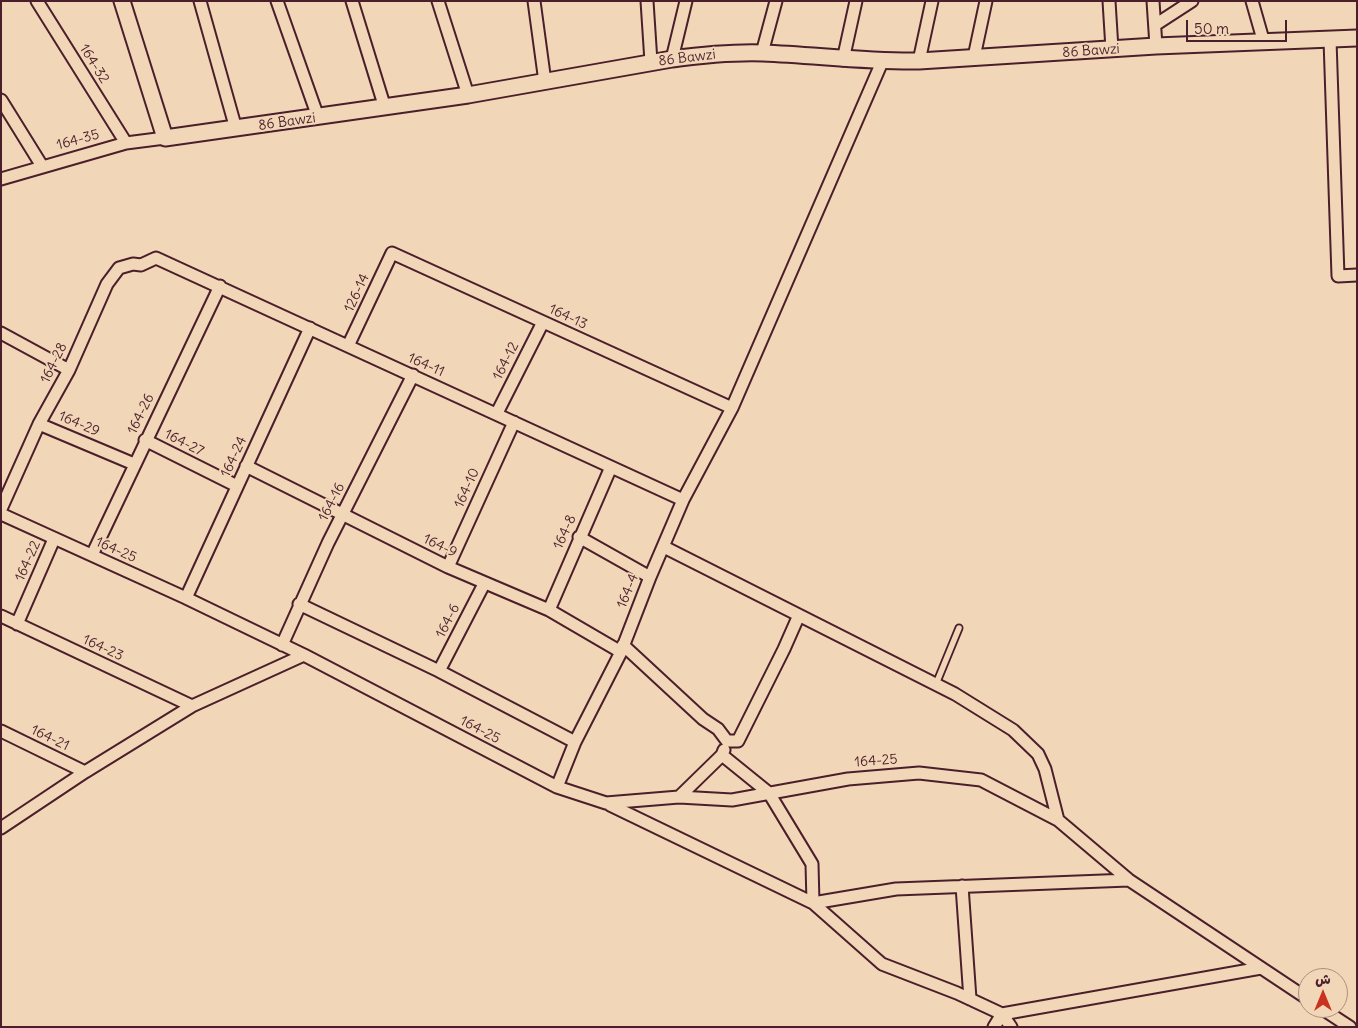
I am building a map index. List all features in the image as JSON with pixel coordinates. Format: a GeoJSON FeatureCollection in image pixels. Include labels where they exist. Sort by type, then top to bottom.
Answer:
{"type":"FeatureCollection","features":[{"type":"Feature","properties":{"kind":"street","name":"164-32"},"geometry":{"type":"LineString","coordinates":[[37,1],[126,143]]}},
{"type":"Feature","properties":{"kind":"street"},"geometry":{"type":"LineString","coordinates":[[122,1],[165,138]]}},
{"type":"Feature","properties":{"kind":"street"},"geometry":{"type":"LineString","coordinates":[[200,1],[236,129]]}},
{"type":"Feature","properties":{"kind":"street"},"geometry":{"type":"LineString","coordinates":[[277,1],[318,118]]}},
{"type":"Feature","properties":{"kind":"street"},"geometry":{"type":"LineString","coordinates":[[352,1],[385,108]]}},
{"type":"Feature","properties":{"kind":"street"},"geometry":{"type":"LineString","coordinates":[[438,1],[468,95]]}},
{"type":"Feature","properties":{"kind":"street"},"geometry":{"type":"LineString","coordinates":[[534,1],[545,82]]}},
{"type":"Feature","properties":{"kind":"street"},"geometry":{"type":"LineString","coordinates":[[647,1],[652,62]]}},
{"type":"Feature","properties":{"kind":"street"},"geometry":{"type":"LineString","coordinates":[[672,58],[686,1]]}},
{"type":"Feature","properties":{"kind":"street"},"geometry":{"type":"LineString","coordinates":[[762,53],[776,1]]}},
{"type":"Feature","properties":{"kind":"street"},"geometry":{"type":"LineString","coordinates":[[843,60],[856,1]]}},
{"type":"Feature","properties":{"kind":"street"},"geometry":{"type":"LineString","coordinates":[[919,61],[932,1]]}},
{"type":"Feature","properties":{"kind":"street"},"geometry":{"type":"LineString","coordinates":[[974,57],[986,1]]}},
{"type":"Feature","properties":{"kind":"street"},"geometry":{"type":"LineString","coordinates":[[1109,1],[1112,49]]}},
{"type":"Feature","properties":{"kind":"street"},"geometry":{"type":"LineString","coordinates":[[1153,1],[1156,46]]}},
{"type":"Feature","properties":{"kind":"street"},"geometry":{"type":"LineString","coordinates":[[1155,25],[1192,1]]}},
{"type":"Feature","properties":{"kind":"street"},"geometry":{"type":"LineString","coordinates":[[1252,1],[1264,43]]}},
{"type":"Feature","properties":{"kind":"street","name":"86 Bawzi"},"geometry":{"type":"LineString","coordinates":[[165,138],[385,108],[545,82],[672,58],[716,54],[762,53],[882,62],[1156,46],[1357,38]]}},
{"type":"Feature","properties":{"kind":"street"},"geometry":{"type":"LineString","coordinates":[[1330,40],[1338,276],[1357,276]]}},
{"type":"Feature","properties":{"kind":"street","name":"164-4"},"geometry":{"type":"LineString","coordinates":[[557,787],[575,742],[622,649],[683,500],[732,408],[882,62]]}},
{"type":"Feature","properties":{"kind":"street"},"geometry":{"type":"LineString","coordinates":[[1,100],[42,166]]}},
{"type":"Feature","properties":{"kind":"street","name":"164-35"},"geometry":{"type":"LineString","coordinates":[[1,179],[126,143],[165,138]]}},
{"type":"Feature","properties":{"kind":"street","name":"164-13"},"geometry":{"type":"LineString","coordinates":[[392,253],[732,408]]}},
{"type":"Feature","properties":{"kind":"street","name":"126-14"},"geometry":{"type":"LineString","coordinates":[[348,346],[392,253]]}},
{"type":"Feature","properties":{"kind":"street","name":"164-11"},"geometry":{"type":"LineString","coordinates":[[156,258],[683,500]]}},
{"type":"Feature","properties":{"kind":"street","name":"164-28"},"geometry":{"type":"LineString","coordinates":[[1,509],[40,424],[69,370],[114,274],[126,265],[141,265],[156,258]]}},
{"type":"Feature","properties":{"kind":"street","name":"164-26"},"geometry":{"type":"LineString","coordinates":[[92,555],[145,440],[220,286]]}},
{"type":"Feature","properties":{"kind":"street","name":"164-12"},"geometry":{"type":"LineString","coordinates":[[497,413],[543,322]]}},
{"type":"Feature","properties":{"kind":"street","name":"164-24"},"geometry":{"type":"LineString","coordinates":[[186,598],[310,328]]}},
{"type":"Feature","properties":{"kind":"street"},"geometry":{"type":"LineString","coordinates":[[1,333],[69,370]]}},
{"type":"Feature","properties":{"kind":"street","name":"164-16"},"geometry":{"type":"LineString","coordinates":[[282,645],[299,604],[412,375]]}},
{"type":"Feature","properties":{"kind":"street","name":"164-10"},"geometry":{"type":"LineString","coordinates":[[448,567],[514,422]]}},
{"type":"Feature","properties":{"kind":"street","name":"164-29"},"geometry":{"type":"LineString","coordinates":[[40,424],[134,464]]}},
{"type":"Feature","properties":{"kind":"street","name":"164-27"},"geometry":{"type":"LineString","coordinates":[[145,440],[237,486]]}},
{"type":"Feature","properties":{"kind":"street","name":"164-9"},"geometry":{"type":"LineString","coordinates":[[246,466],[448,567],[484,584],[549,610],[622,649],[704,719],[718,728],[727,741]]}},
{"type":"Feature","properties":{"kind":"street","name":"164-8"},"geometry":{"type":"LineString","coordinates":[[549,610],[579,537],[611,467]]}},
{"type":"Feature","properties":{"kind":"street","name":"164-25"},"geometry":{"type":"LineString","coordinates":[[1,514],[186,598],[304,655],[557,787],[606,803],[679,797],[732,800],[848,779],[919,773],[982,780],[1058,820]]}},
{"type":"Feature","properties":{"kind":"street"},"geometry":{"type":"LineString","coordinates":[[579,537],[650,577]]}},
{"type":"Feature","properties":{"kind":"street","name":"164-22"},"geometry":{"type":"LineString","coordinates":[[17,624],[54,539]]}},
{"type":"Feature","properties":{"kind":"street"},"geometry":{"type":"LineString","coordinates":[[664,546],[936,684],[987,713],[1027,743],[1038,754],[1045,769],[1058,820],[1128,880],[1298,992]]}},
{"type":"Feature","properties":{"kind":"street","name":"164-6"},"geometry":{"type":"LineString","coordinates":[[439,671],[484,584]]}},
{"type":"Feature","properties":{"kind":"street"},"geometry":{"type":"LineString","coordinates":[[299,604],[439,671],[575,742]]}},
{"type":"Feature","properties":{"kind":"street"},"geometry":{"type":"LineString","coordinates":[[679,797],[722,755],[727,741],[738,742],[784,649],[798,615]]}},
{"type":"Feature","properties":{"kind":"street","name":"164-23"},"geometry":{"type":"LineString","coordinates":[[1,616],[192,706]]}},
{"type":"Feature","properties":{"kind":"street"},"geometry":{"type":"LineString","coordinates":[[1,828],[85,772],[192,706],[304,655]]}},
{"type":"Feature","properties":{"kind":"street","name":"164-21"},"geometry":{"type":"LineString","coordinates":[[1,731],[85,772]]}},
{"type":"Feature","properties":{"kind":"street"},"geometry":{"type":"LineString","coordinates":[[722,755],[769,793],[812,864],[813,903]]}},
{"type":"Feature","properties":{"kind":"street"},"geometry":{"type":"LineString","coordinates":[[606,803],[813,903],[882,964],[970,999],[1002,1014],[1012,1027]]}},
{"type":"Feature","properties":{"kind":"street"},"geometry":{"type":"LineString","coordinates":[[813,903],[896,889],[1128,880]]}},
{"type":"Feature","properties":{"kind":"street"},"geometry":{"type":"LineString","coordinates":[[962,886],[970,999]]}},
{"type":"Feature","properties":{"kind":"street"},"geometry":{"type":"LineString","coordinates":[[994,1027],[1002,1014],[1261,968]]}},
{"type":"Feature","properties":{"kind":"street"},"geometry":{"type":"LineString","coordinates":[[1336,1018],[1350,1027]]}},
{"type":"Feature","properties":{"kind":"lane"},"geometry":{"type":"LineString","coordinates":[[936,684],[958,628]]}}]}
